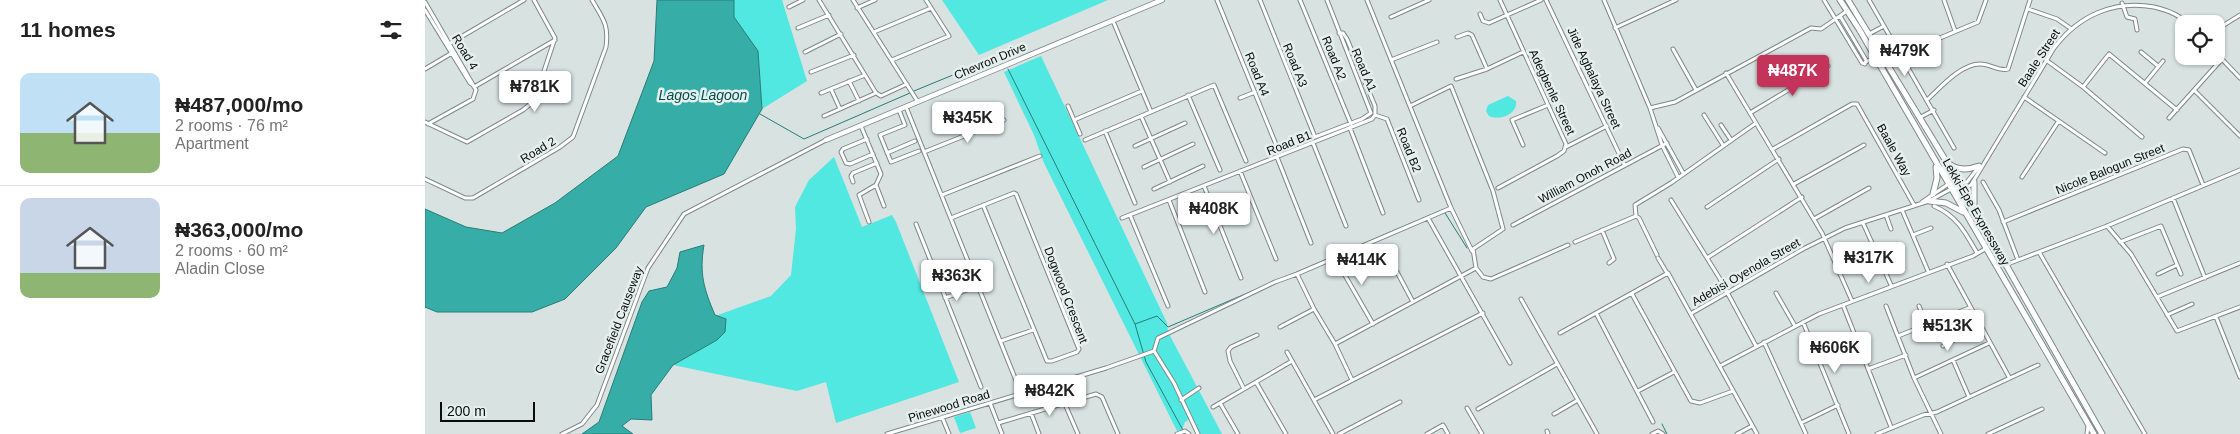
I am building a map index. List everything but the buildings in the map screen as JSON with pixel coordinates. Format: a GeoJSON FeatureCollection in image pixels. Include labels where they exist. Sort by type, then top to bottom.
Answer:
{"type":"FeatureCollection","features":[{"type":"Feature","properties":{"kind":"highway","name":"Lekki-Epe Expressway"},"geometry":{"type":"LineString","coordinates":[[1840,0],[1948,183],[1954,190],[1985,249],[2094,434]]}},
{"type":"Feature","properties":{"kind":"highway","name":"Lekki-Epe Expressway"},"geometry":{"type":"LineString","coordinates":[[1848,0],[1957,183]]}},
{"type":"Feature","properties":{"kind":"highway"},"geometry":{"type":"LineString","coordinates":[[1911,119],[1963,189]]}},
{"type":"Feature","properties":{"kind":"highway"},"geometry":{"type":"LineString","coordinates":[[1938,152],[1955,168],[1969,169],[1979,166]]}},
{"type":"Feature","properties":{"kind":"highway"},"geometry":{"type":"LineString","coordinates":[[1933,157],[1937,171],[1933,194]]}},
{"type":"Feature","properties":{"kind":"highway"},"geometry":{"type":"LineString","coordinates":[[1974,182],[1974,210],[1980,222]]}},
{"type":"Feature","properties":{"kind":"highway","name":"Lekki-Epe Expressway"},"geometry":{"type":"LineString","coordinates":[[1963,189],[1990,240],[2102,434]]}},
{"type":"Feature","properties":{"kind":"highway"},"geometry":{"type":"LineString","coordinates":[[1954,190],[1990,240]]}},
{"type":"Feature","properties":{"kind":"highway"},"geometry":{"type":"LineString","coordinates":[[1929,201],[1946,203],[1967,215]]}},
{"type":"Feature","properties":{"kind":"main road","name":"Chevron Drive"},"geometry":{"type":"LineString","coordinates":[[826,140],[1162,0]]}},
{"type":"Feature","properties":{"kind":"street"},"geometry":{"type":"LineString","coordinates":[[448,44],[524,0]]}},
{"type":"Feature","properties":{"kind":"street"},"geometry":{"type":"LineString","coordinates":[[427,123],[467,142],[523,110],[534,101],[555,36],[534,0]]}},
{"type":"Feature","properties":{"kind":"street","name":"Road 2"},"geometry":{"type":"LineString","coordinates":[[425,178],[465,198],[473,198],[567,142],[577,129],[606,47],[607,28],[592,0]]}},
{"type":"Feature","properties":{"kind":"street"},"geometry":{"type":"LineString","coordinates":[[789,7],[803,0]]}},
{"type":"Feature","properties":{"kind":"street"},"geometry":{"type":"LineString","coordinates":[[819,0],[876,93],[881,96],[907,84]]}},
{"type":"Feature","properties":{"kind":"street"},"geometry":{"type":"LineString","coordinates":[[853,0],[918,102]]}},
{"type":"Feature","properties":{"kind":"street"},"geometry":{"type":"LineString","coordinates":[[857,8],[875,0]]}},
{"type":"Feature","properties":{"kind":"street"},"geometry":{"type":"LineString","coordinates":[[892,60],[949,36],[926,0]]}},
{"type":"Feature","properties":{"kind":"street","name":"Road A4"},"geometry":{"type":"LineString","coordinates":[[1217,0],[1277,147],[1283,150]]}},
{"type":"Feature","properties":{"kind":"street","name":"Road A3"},"geometry":{"type":"LineString","coordinates":[[1259,0],[1315,137]]}},
{"type":"Feature","properties":{"kind":"street","name":"Road A2"},"geometry":{"type":"LineString","coordinates":[[1300,0],[1351,124]]}},
{"type":"Feature","properties":{"kind":"street","name":"Road A1"},"geometry":{"type":"LineString","coordinates":[[1283,150],[1351,124],[1368,116],[1371,110],[1327,0]]}},
{"type":"Feature","properties":{"kind":"street"},"geometry":{"type":"LineString","coordinates":[[1367,0],[1451,208],[1472,252],[1476,268],[1483,277],[1491,279],[1568,245]]}},
{"type":"Feature","properties":{"kind":"street"},"geometry":{"type":"LineString","coordinates":[[1416,0],[1418,4]]}},
{"type":"Feature","properties":{"kind":"street"},"geometry":{"type":"LineString","coordinates":[[1391,17],[1429,0]]}},
{"type":"Feature","properties":{"kind":"street","name":"Adegbenle Street"},"geometry":{"type":"LineString","coordinates":[[1498,188],[1557,156],[1565,147],[1565,140],[1500,0]]}},
{"type":"Feature","properties":{"kind":"street"},"geometry":{"type":"LineString","coordinates":[[1480,14],[1483,21],[1487,23],[1541,0]]}},
{"type":"Feature","properties":{"kind":"street"},"geometry":{"type":"LineString","coordinates":[[1604,0],[1650,108],[1662,145],[1678,177]]}},
{"type":"Feature","properties":{"kind":"street"},"geometry":{"type":"LineString","coordinates":[[1615,28],[1676,0]]}},
{"type":"Feature","properties":{"kind":"street"},"geometry":{"type":"LineString","coordinates":[[1824,0],[1838,17],[1864,65],[1875,57]]}},
{"type":"Feature","properties":{"kind":"street"},"geometry":{"type":"LineString","coordinates":[[1869,0],[1928,99],[1954,148]]}},
{"type":"Feature","properties":{"kind":"street"},"geometry":{"type":"LineString","coordinates":[[1944,0],[1955,31]]}},
{"type":"Feature","properties":{"kind":"street"},"geometry":{"type":"LineString","coordinates":[[1902,54],[1978,22],[1986,0]]}},
{"type":"Feature","properties":{"kind":"street"},"geometry":{"type":"LineString","coordinates":[[1928,99],[1964,69],[1972,65],[1983,64],[2004,70],[2008,69],[2028,9],[2029,0]]}},
{"type":"Feature","properties":{"kind":"street","name":"Road 4"},"geometry":{"type":"LineString","coordinates":[[425,1],[426,9],[453,52],[470,84],[474,86]]}},
{"type":"Feature","properties":{"kind":"street","name":"Jide Agbalaya Street"},"geometry":{"type":"LineString","coordinates":[[1548,1],[1624,164]]}},
{"type":"Feature","properties":{"kind":"street","name":"Baale Street"},"geometry":{"type":"LineString","coordinates":[[1987,158],[2046,60],[2070,28],[2101,9],[2122,3],[2137,2],[2177,15]]}},
{"type":"Feature","properties":{"kind":"street"},"geometry":{"type":"LineString","coordinates":[[2122,3],[2126,16],[2135,19],[2137,30]]}},
{"type":"Feature","properties":{"kind":"street"},"geometry":{"type":"LineString","coordinates":[[874,32],[931,8]]}},
{"type":"Feature","properties":{"kind":"street"},"geometry":{"type":"LineString","coordinates":[[2028,9],[2057,19],[2070,28]]}},
{"type":"Feature","properties":{"kind":"street"},"geometry":{"type":"LineString","coordinates":[[1650,108],[1671,103],[1811,28],[1818,30],[1847,11]]}},
{"type":"Feature","properties":{"kind":"street"},"geometry":{"type":"LineString","coordinates":[[798,28],[829,15]]}},
{"type":"Feature","properties":{"kind":"street"},"geometry":{"type":"LineString","coordinates":[[2225,24],[2240,15]]}},
{"type":"Feature","properties":{"kind":"street"},"geometry":{"type":"LineString","coordinates":[[1113,20],[1151,112]]}},
{"type":"Feature","properties":{"kind":"street"},"geometry":{"type":"LineString","coordinates":[[1869,34],[1884,26]]}},
{"type":"Feature","properties":{"kind":"street"},"geometry":{"type":"LineString","coordinates":[[1339,33],[1343,33],[1347,38],[1375,106],[1375,115]]}},
{"type":"Feature","properties":{"kind":"street"},"geometry":{"type":"LineString","coordinates":[[1457,37],[1468,33],[1473,35],[1487,69]]}},
{"type":"Feature","properties":{"kind":"street"},"geometry":{"type":"LineString","coordinates":[[805,52],[841,34]]}},
{"type":"Feature","properties":{"kind":"street"},"geometry":{"type":"LineString","coordinates":[[427,123],[473,99],[476,94],[474,86],[555,40]]}},
{"type":"Feature","properties":{"kind":"street"},"geometry":{"type":"LineString","coordinates":[[1391,60],[1437,42]]}},
{"type":"Feature","properties":{"kind":"street"},"geometry":{"type":"LineString","coordinates":[[1673,49],[1696,90]]}},
{"type":"Feature","properties":{"kind":"street"},"geometry":{"type":"LineString","coordinates":[[425,69],[453,52]]}},
{"type":"Feature","properties":{"kind":"street"},"geometry":{"type":"LineString","coordinates":[[1456,79],[1487,69],[1523,52]]}},
{"type":"Feature","properties":{"kind":"street"},"geometry":{"type":"LineString","coordinates":[[2141,52],[2158,66]]}},
{"type":"Feature","properties":{"kind":"street"},"geometry":{"type":"LineString","coordinates":[[2083,87],[2109,54],[2177,110]]}},
{"type":"Feature","properties":{"kind":"street"},"geometry":{"type":"LineString","coordinates":[[811,72],[854,55]]}},
{"type":"Feature","properties":{"kind":"street"},"geometry":{"type":"LineString","coordinates":[[2046,60],[2083,87],[2142,137]]}},
{"type":"Feature","properties":{"kind":"street"},"geometry":{"type":"LineString","coordinates":[[2145,82],[2163,61]]}},
{"type":"Feature","properties":{"kind":"street"},"geometry":{"type":"LineString","coordinates":[[2225,62],[2240,78]]}},
{"type":"Feature","properties":{"kind":"street"},"geometry":{"type":"LineString","coordinates":[[2169,118],[2217,65]]}},
{"type":"Feature","properties":{"kind":"street"},"geometry":{"type":"LineString","coordinates":[[1750,113],[1828,66]]}},
{"type":"Feature","properties":{"kind":"street"},"geometry":{"type":"LineString","coordinates":[[1726,73],[1795,184],[1825,238],[1852,301]]}},
{"type":"Feature","properties":{"kind":"street"},"geometry":{"type":"LineString","coordinates":[[821,93],[865,75]]}},
{"type":"Feature","properties":{"kind":"street"},"geometry":{"type":"LineString","coordinates":[[849,81],[859,101]]}},
{"type":"Feature","properties":{"kind":"street"},"geometry":{"type":"LineString","coordinates":[[1085,140],[1214,85],[1245,161]]}},
{"type":"Feature","properties":{"kind":"street"},"geometry":{"type":"LineString","coordinates":[[1410,106],[1451,86],[1493,191],[1503,229],[1484,241],[1472,252]]}},
{"type":"Feature","properties":{"kind":"street"},"geometry":{"type":"LineString","coordinates":[[831,89],[840,109]]}},
{"type":"Feature","properties":{"kind":"street"},"geometry":{"type":"LineString","coordinates":[[1074,120],[1142,91]]}},
{"type":"Feature","properties":{"kind":"street"},"geometry":{"type":"LineString","coordinates":[[2195,91],[2240,136]]}},
{"type":"Feature","properties":{"kind":"street"},"geometry":{"type":"LineString","coordinates":[[1240,98],[1255,92]]}},
{"type":"Feature","properties":{"kind":"street"},"geometry":{"type":"LineString","coordinates":[[824,116],[876,93]]}},
{"type":"Feature","properties":{"kind":"street"},"geometry":{"type":"LineString","coordinates":[[1188,95],[1221,170]]}},
{"type":"Feature","properties":{"kind":"street"},"geometry":{"type":"LineString","coordinates":[[2024,97],[2105,153]]}},
{"type":"Feature","properties":{"kind":"street","name":"Baale Way"},"geometry":{"type":"LineString","coordinates":[[1773,148],[1852,104],[1857,104],[1914,205]]}},
{"type":"Feature","properties":{"kind":"street"},"geometry":{"type":"LineString","coordinates":[[1523,145],[1513,120],[1548,105]]}},
{"type":"Feature","properties":{"kind":"street"},"geometry":{"type":"LineString","coordinates":[[1068,106],[1080,134]]}},
{"type":"Feature","properties":{"kind":"street"},"geometry":{"type":"LineString","coordinates":[[906,107],[1021,394]]}},
{"type":"Feature","properties":{"kind":"street"},"geometry":{"type":"LineString","coordinates":[[899,110],[905,125],[880,135],[891,162],[919,151]]}},
{"type":"Feature","properties":{"kind":"street"},"geometry":{"type":"LineString","coordinates":[[1919,118],[1934,110]]}},
{"type":"Feature","properties":{"kind":"street"},"geometry":{"type":"LineString","coordinates":[[1704,114],[1723,146]]}},
{"type":"Feature","properties":{"kind":"street","name":"Road B1"},"geometry":{"type":"LineString","coordinates":[[1122,218],[1350,128],[1372,119],[1375,115]]}},
{"type":"Feature","properties":{"kind":"street","name":"Road B2"},"geometry":{"type":"LineString","coordinates":[[1375,115],[1387,119],[1419,200]]}},
{"type":"Feature","properties":{"kind":"street"},"geometry":{"type":"LineString","coordinates":[[1141,116],[1170,182]]}},
{"type":"Feature","properties":{"kind":"street"},"geometry":{"type":"LineString","coordinates":[[925,152],[1004,120]]}},
{"type":"Feature","properties":{"kind":"street"},"geometry":{"type":"LineString","coordinates":[[2023,178],[2058,122]]}},
{"type":"Feature","properties":{"kind":"street"},"geometry":{"type":"LineString","coordinates":[[1135,146],[1185,123]]}},
{"type":"Feature","properties":{"kind":"street"},"geometry":{"type":"LineString","coordinates":[[1756,123],[1635,205],[1636,216],[1639,218],[1657,257],[1692,313],[1757,434]]}},
{"type":"Feature","properties":{"kind":"street"},"geometry":{"type":"LineString","coordinates":[[1721,125],[1731,140]]}},
{"type":"Feature","properties":{"kind":"street"},"geometry":{"type":"LineString","coordinates":[[861,126],[881,174],[876,185],[859,195],[869,222]]}},
{"type":"Feature","properties":{"kind":"street"},"geometry":{"type":"LineString","coordinates":[[1565,147],[1607,126]]}},
{"type":"Feature","properties":{"kind":"street"},"geometry":{"type":"LineString","coordinates":[[1657,127],[1683,173]]}},
{"type":"Feature","properties":{"kind":"street"},"geometry":{"type":"LineString","coordinates":[[1350,128],[1383,213]]}},
{"type":"Feature","properties":{"kind":"street"},"geometry":{"type":"LineString","coordinates":[[1105,131],[1135,203]]}},
{"type":"Feature","properties":{"kind":"street"},"geometry":{"type":"LineString","coordinates":[[867,139],[843,149],[841,152],[846,163],[850,164],[873,154]]}},
{"type":"Feature","properties":{"kind":"street","name":"Gracefield Causeway"},"geometry":{"type":"LineString","coordinates":[[562,434],[582,424],[597,405],[648,268],[684,214],[826,140]]}},
{"type":"Feature","properties":{"kind":"street"},"geometry":{"type":"LineString","coordinates":[[887,153],[915,141]]}},
{"type":"Feature","properties":{"kind":"street"},"geometry":{"type":"LineString","coordinates":[[1313,143],[1346,226]]}},
{"type":"Feature","properties":{"kind":"street","name":"William Onoh Road"},"geometry":{"type":"LineString","coordinates":[[1513,225],[1624,164],[1667,143]]}},
{"type":"Feature","properties":{"kind":"street"},"geometry":{"type":"LineString","coordinates":[[1144,167],[1193,144]]}},
{"type":"Feature","properties":{"kind":"street"},"geometry":{"type":"LineString","coordinates":[[1795,184],[1864,145]]}},
{"type":"Feature","properties":{"kind":"street","name":"Nicole Balogun Street"},"geometry":{"type":"LineString","coordinates":[[2003,222],[2183,149],[2189,150],[2203,185]]}},
{"type":"Feature","properties":{"kind":"street"},"geometry":{"type":"LineString","coordinates":[[941,195],[1040,156]]}},
{"type":"Feature","properties":{"kind":"street"},"geometry":{"type":"LineString","coordinates":[[1277,157],[1311,243]]}},
{"type":"Feature","properties":{"kind":"street"},"geometry":{"type":"LineString","coordinates":[[1921,203],[1948,183],[1967,182],[1987,158]]}},
{"type":"Feature","properties":{"kind":"street"},"geometry":{"type":"LineString","coordinates":[[1963,189],[1974,182],[1987,158]]}},
{"type":"Feature","properties":{"kind":"street"},"geometry":{"type":"LineString","coordinates":[[1707,207],[1779,160]]}},
{"type":"Feature","properties":{"kind":"street"},"geometry":{"type":"LineString","coordinates":[[853,182],[851,176],[853,173],[877,163]]}},
{"type":"Feature","properties":{"kind":"street"},"geometry":{"type":"LineString","coordinates":[[1154,189],[1203,166]]}},
{"type":"Feature","properties":{"kind":"street"},"geometry":{"type":"LineString","coordinates":[[2005,265],[2107,226],[2240,170]]}},
{"type":"Feature","properties":{"kind":"street"},"geometry":{"type":"LineString","coordinates":[[1240,171],[1276,259]]}},
{"type":"Feature","properties":{"kind":"street"},"geometry":{"type":"LineString","coordinates":[[1983,182],[1995,201],[2018,260]]}},
{"type":"Feature","properties":{"kind":"street"},"geometry":{"type":"LineString","coordinates":[[876,185],[884,206]]}},
{"type":"Feature","properties":{"kind":"street"},"geometry":{"type":"LineString","coordinates":[[1204,186],[1241,278]]}},
{"type":"Feature","properties":{"kind":"street"},"geometry":{"type":"LineString","coordinates":[[1814,220],[1869,188]]}},
{"type":"Feature","properties":{"kind":"street","name":"Adebisi Oyenola Street"},"geometry":{"type":"LineString","coordinates":[[1692,313],[1825,238],[1885,215],[1929,201],[1954,190],[1963,189]]}},
{"type":"Feature","properties":{"kind":"street","name":"Dogwood Crescent"},"geometry":{"type":"LineString","coordinates":[[1014,193],[1018,196],[1079,351],[1053,361],[1047,361],[983,205],[1014,193]]}},
{"type":"Feature","properties":{"kind":"street"},"geometry":{"type":"LineString","coordinates":[[1707,258],[1802,197]]}},
{"type":"Feature","properties":{"kind":"street"},"geometry":{"type":"LineString","coordinates":[[2173,198],[2205,278]]}},
{"type":"Feature","properties":{"kind":"street"},"geometry":{"type":"LineString","coordinates":[[1169,200],[1205,292]]}},
{"type":"Feature","properties":{"kind":"street"},"geometry":{"type":"LineString","coordinates":[[1671,200],[1728,294],[1756,346]]}},
{"type":"Feature","properties":{"kind":"street"},"geometry":{"type":"LineString","coordinates":[[951,218],[983,205]]}},
{"type":"Feature","properties":{"kind":"street"},"geometry":{"type":"LineString","coordinates":[[1934,206],[1947,212],[1958,221],[1977,253]]}},
{"type":"Feature","properties":{"kind":"street"},"geometry":{"type":"LineString","coordinates":[[1198,434],[1161,358],[1154,351],[1159,338],[1297,274],[1451,208]]}},
{"type":"Feature","properties":{"kind":"street"},"geometry":{"type":"LineString","coordinates":[[1902,210],[1928,271]]}},
{"type":"Feature","properties":{"kind":"street"},"geometry":{"type":"LineString","coordinates":[[1130,215],[1168,306]]}},
{"type":"Feature","properties":{"kind":"street"},"geometry":{"type":"LineString","coordinates":[[1885,215],[1891,229]]}},
{"type":"Feature","properties":{"kind":"street"},"geometry":{"type":"LineString","coordinates":[[1575,242],[1636,216]]}},
{"type":"Feature","properties":{"kind":"street"},"geometry":{"type":"LineString","coordinates":[[1428,218],[1509,362]]}},
{"type":"Feature","properties":{"kind":"street"},"geometry":{"type":"LineString","coordinates":[[1863,223],[1891,286]]}},
{"type":"Feature","properties":{"kind":"street"},"geometry":{"type":"LineString","coordinates":[[915,224],[981,387]]}},
{"type":"Feature","properties":{"kind":"street"},"geometry":{"type":"LineString","coordinates":[[2107,226],[2131,254],[2177,331],[2240,307]]}},
{"type":"Feature","properties":{"kind":"street"},"geometry":{"type":"LineString","coordinates":[[2120,242],[2161,226],[2181,274]]}},
{"type":"Feature","properties":{"kind":"street"},"geometry":{"type":"LineString","coordinates":[[1913,235],[1931,228]]}},
{"type":"Feature","properties":{"kind":"street"},"geometry":{"type":"LineString","coordinates":[[1602,230],[1614,259],[1609,264]]}},
{"type":"Feature","properties":{"kind":"street"},"geometry":{"type":"LineString","coordinates":[[1720,366],[1803,322],[1985,249]]}},
{"type":"Feature","properties":{"kind":"street"},"geometry":{"type":"LineString","coordinates":[[2039,252],[2145,434]]}},
{"type":"Feature","properties":{"kind":"street"},"geometry":{"type":"LineString","coordinates":[[1335,258],[1373,324]]}},
{"type":"Feature","properties":{"kind":"street"},"geometry":{"type":"LineString","coordinates":[[2157,297],[2240,263]]}},
{"type":"Feature","properties":{"kind":"street"},"geometry":{"type":"LineString","coordinates":[[1947,264],[1969,308],[2009,377]]}},
{"type":"Feature","properties":{"kind":"street"},"geometry":{"type":"LineString","coordinates":[[2158,274],[2177,265]]}},
{"type":"Feature","properties":{"kind":"street"},"geometry":{"type":"LineString","coordinates":[[1335,344],[1476,268]]}},
{"type":"Feature","properties":{"kind":"street"},"geometry":{"type":"LineString","coordinates":[[1397,272],[1413,302]]}},
{"type":"Feature","properties":{"kind":"street"},"geometry":{"type":"LineString","coordinates":[[1559,333],[1667,273]]}},
{"type":"Feature","properties":{"kind":"street"},"geometry":{"type":"LineString","coordinates":[[1297,274],[1352,380]]}},
{"type":"Feature","properties":{"kind":"street"},"geometry":{"type":"LineString","coordinates":[[945,298],[978,286]]}},
{"type":"Feature","properties":{"kind":"street"},"geometry":{"type":"LineString","coordinates":[[1776,293],[1795,326]]}},
{"type":"Feature","properties":{"kind":"street"},"geometry":{"type":"LineString","coordinates":[[1632,294],[1691,401],[1696,404],[1733,391]]}},
{"type":"Feature","properties":{"kind":"street"},"geometry":{"type":"LineString","coordinates":[[1521,299],[1597,434]]}},
{"type":"Feature","properties":{"kind":"street"},"geometry":{"type":"LineString","coordinates":[[2167,315],[2192,304]]}},
{"type":"Feature","properties":{"kind":"street"},"geometry":{"type":"LineString","coordinates":[[1843,305],[1891,427]]}},
{"type":"Feature","properties":{"kind":"street"},"geometry":{"type":"LineString","coordinates":[[1886,306],[1914,378],[1941,434]]}},
{"type":"Feature","properties":{"kind":"street"},"geometry":{"type":"LineString","coordinates":[[1919,306],[1927,325]]}},
{"type":"Feature","properties":{"kind":"street"},"geometry":{"type":"LineString","coordinates":[[1898,336],[1969,308]]}},
{"type":"Feature","properties":{"kind":"street"},"geometry":{"type":"LineString","coordinates":[[1280,327],[1314,309]]}},
{"type":"Feature","properties":{"kind":"street"},"geometry":{"type":"LineString","coordinates":[[1314,400],[1483,313]]}},
{"type":"Feature","properties":{"kind":"street"},"geometry":{"type":"LineString","coordinates":[[1596,313],[1653,422]]}},
{"type":"Feature","properties":{"kind":"street"},"geometry":{"type":"LineString","coordinates":[[2216,317],[2240,377]]}},
{"type":"Feature","properties":{"kind":"street"},"geometry":{"type":"LineString","coordinates":[[1803,322],[1849,434]]}},
{"type":"Feature","properties":{"kind":"street"},"geometry":{"type":"LineString","coordinates":[[1943,346],[1980,326]]}},
{"type":"Feature","properties":{"kind":"street"},"geometry":{"type":"LineString","coordinates":[[1001,342],[1033,330]]}},
{"type":"Feature","properties":{"kind":"street"},"geometry":{"type":"LineString","coordinates":[[1244,388],[1227,351],[1231,347],[1257,334]]}},
{"type":"Feature","properties":{"kind":"street"},"geometry":{"type":"LineString","coordinates":[[1764,342],[1806,434]]}},
{"type":"Feature","properties":{"kind":"street"},"geometry":{"type":"LineString","coordinates":[[1914,378],[1989,343]]}},
{"type":"Feature","properties":{"kind":"street","name":"Pinewood Road"},"geometry":{"type":"LineString","coordinates":[[888,434],[1141,357],[1154,351]]}},
{"type":"Feature","properties":{"kind":"street"},"geometry":{"type":"LineString","coordinates":[[1287,352],[1333,434]]}},
{"type":"Feature","properties":{"kind":"street"},"geometry":{"type":"LineString","coordinates":[[1868,369],[1906,355]]}},
{"type":"Feature","properties":{"kind":"street"},"geometry":{"type":"LineString","coordinates":[[1953,360],[1969,397]]}},
{"type":"Feature","properties":{"kind":"street"},"geometry":{"type":"LineString","coordinates":[[1213,406],[1292,362]]}},
{"type":"Feature","properties":{"kind":"street"},"geometry":{"type":"LineString","coordinates":[[1478,409],[1557,364]]}},
{"type":"Feature","properties":{"kind":"street"},"geometry":{"type":"LineString","coordinates":[[1877,434],[1891,427],[1931,414],[2038,365]]}},
{"type":"Feature","properties":{"kind":"street"},"geometry":{"type":"LineString","coordinates":[[1638,391],[1675,372]]}},
{"type":"Feature","properties":{"kind":"street"},"geometry":{"type":"LineString","coordinates":[[1256,382],[1286,434]]}},
{"type":"Feature","properties":{"kind":"street"},"geometry":{"type":"LineString","coordinates":[[1181,400],[1199,388]]}},
{"type":"Feature","properties":{"kind":"street"},"geometry":{"type":"LineString","coordinates":[[998,423],[1096,394],[1102,397],[1118,434]]}},
{"type":"Feature","properties":{"kind":"street"},"geometry":{"type":"LineString","coordinates":[[1554,414],[1578,400]]}},
{"type":"Feature","properties":{"kind":"street"},"geometry":{"type":"LineString","coordinates":[[1339,434],[1400,402]]}},
{"type":"Feature","properties":{"kind":"street"},"geometry":{"type":"LineString","coordinates":[[990,403],[1002,434]]}},
{"type":"Feature","properties":{"kind":"street"},"geometry":{"type":"LineString","coordinates":[[1220,403],[1238,434]]}},
{"type":"Feature","properties":{"kind":"street"},"geometry":{"type":"LineString","coordinates":[[1065,404],[1077,434]]}},
{"type":"Feature","properties":{"kind":"street"},"geometry":{"type":"LineString","coordinates":[[1801,423],[1838,405]]}},
{"type":"Feature","properties":{"kind":"street"},"geometry":{"type":"LineString","coordinates":[[1467,408],[1482,434]]}},
{"type":"Feature","properties":{"kind":"street"},"geometry":{"type":"LineString","coordinates":[[1988,434],[2042,409]]}},
{"type":"Feature","properties":{"kind":"street"},"geometry":{"type":"LineString","coordinates":[[1031,413],[1039,434]]}},
{"type":"Feature","properties":{"kind":"street"},"geometry":{"type":"LineString","coordinates":[[942,417],[949,434]]}},
{"type":"Feature","properties":{"kind":"street"},"geometry":{"type":"LineString","coordinates":[[2087,423],[2087,434]]}},
{"type":"Feature","properties":{"kind":"street"},"geometry":{"type":"LineString","coordinates":[[1427,434],[1441,425],[1448,434]]}},
{"type":"Feature","properties":{"kind":"street"},"geometry":{"type":"LineString","coordinates":[[1737,434],[1753,426]]}},
{"type":"Feature","properties":{"kind":"street"},"geometry":{"type":"LineString","coordinates":[[1652,434],[1658,431],[1663,434]]}},
{"type":"Feature","properties":{"kind":"street"},"geometry":{"type":"LineString","coordinates":[[1181,433],[1189,434]]}},
{"type":"Feature","properties":{"kind":"shaded area"},"geometry":{"type":"Polygon","coordinates":[[[734,0],[782,0],[807,81],[762,109],[758,51],[733,17],[734,0]]]}},
{"type":"Feature","properties":{"kind":"shaded area"},"geometry":{"type":"Polygon","coordinates":[[[942,0],[1108,0],[979,55],[942,0]]]}},
{"type":"Feature","properties":{"kind":"shaded area"},"geometry":{"type":"Polygon","coordinates":[[[1041,56],[1167,323],[1168,332],[1222,434],[1199,434],[1190,419],[1185,422],[1182,430],[1177,431],[1044,163],[1034,135],[1004,72],[1041,56]]]}},
{"type":"Feature","properties":{"kind":"shaded area"},"geometry":{"type":"Polygon","coordinates":[[[1508,96],[1516,101],[1514,110],[1498,118],[1489,116],[1486,111],[1488,105],[1508,96]]]}},
{"type":"Feature","properties":{"kind":"shaded area"},"geometry":{"type":"Polygon","coordinates":[[[834,157],[862,227],[892,215],[896,222],[959,382],[836,423],[826,382],[797,391],[673,365],[717,340],[715,316],[771,296],[791,275],[796,229],[795,207],[809,180],[834,157]]]}},
{"type":"Feature","properties":{"kind":"shaded area"},"geometry":{"type":"Polygon","coordinates":[[[970,412],[976,428],[960,433],[954,417],[970,412]]]}},
{"type":"Feature","properties":{"kind":"water","name":"Lagos Lagoon"},"geometry":{"type":"Polygon","coordinates":[[[657,0],[734,0],[734,17],[758,51],[762,109],[724,174],[646,207],[616,248],[565,299],[532,312],[437,312],[425,307],[425,209],[466,227],[502,233],[555,203],[618,156],[654,61],[657,0]]]}},
{"type":"Feature","properties":{"kind":"water"},"geometry":{"type":"Polygon","coordinates":[[[704,245],[703,281],[715,315],[726,319],[725,332],[717,340],[673,365],[651,395],[652,420],[631,419],[622,426],[633,434],[582,434],[599,422],[642,302],[649,291],[667,287],[677,268],[680,252],[704,245]]]}},
{"type":"Feature","properties":{"kind":"waterway"},"geometry":{"type":"LineString","coordinates":[[914,91],[999,56],[1002,59]]}},
{"type":"Feature","properties":{"kind":"waterway"},"geometry":{"type":"LineString","coordinates":[[1008,69],[1135,324],[1157,316],[1168,327],[1442,210]]}},
{"type":"Feature","properties":{"kind":"waterway"},"geometry":{"type":"LineString","coordinates":[[760,114],[804,139],[910,93]]}},
{"type":"Feature","properties":{"kind":"waterway"},"geometry":{"type":"LineString","coordinates":[[1445,213],[1467,248]]}},
{"type":"Feature","properties":{"kind":"waterway"},"geometry":{"type":"LineString","coordinates":[[1135,324],[1146,362],[1185,434]]}},
{"type":"Feature","properties":{"kind":"waterway"},"geometry":{"type":"LineString","coordinates":[[1662,424],[1667,434]]}}]}
